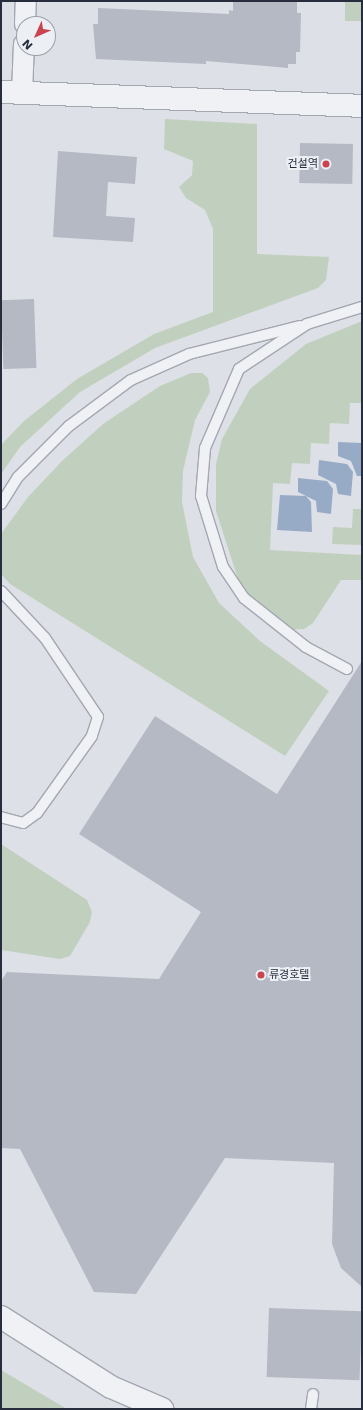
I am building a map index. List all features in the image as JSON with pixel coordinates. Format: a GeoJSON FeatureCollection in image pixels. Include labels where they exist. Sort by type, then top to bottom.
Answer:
{"type":"FeatureCollection","features":[{"type":"Feature","properties":{"kind":"street"},"geometry":{"type":"LineString","coordinates":[[25,16],[26,1]]}},
{"type":"Feature","properties":{"kind":"street"},"geometry":{"type":"LineString","coordinates":[[21,56],[11,92],[362,106]]}},
{"type":"Feature","properties":{"kind":"street"},"geometry":{"type":"LineString","coordinates":[[1,1318],[111,1387],[162,1409]]}},
{"type":"Feature","properties":{"kind":"lane"},"geometry":{"type":"LineString","coordinates":[[1,504],[18,477],[70,426],[131,380],[189,354],[308,324],[362,307]]}},
{"type":"Feature","properties":{"kind":"lane"},"geometry":{"type":"LineString","coordinates":[[308,324],[239,369],[205,448],[201,496],[222,567],[244,598],[306,647],[347,669]]}},
{"type":"Feature","properties":{"kind":"lane"},"geometry":{"type":"LineString","coordinates":[[1,591],[45,638],[98,717],[92,736],[37,813],[23,823],[1,817]]}},
{"type":"Feature","properties":{"kind":"lane"},"geometry":{"type":"LineString","coordinates":[[311,1409],[313,1394]]}},
{"type":"Feature","properties":{"kind":"green space"},"geometry":{"type":"Polygon","coordinates":[[[345,1],[362,1],[362,21],[345,21],[345,1]]]}},
{"type":"Feature","properties":{"kind":"green space"},"geometry":{"type":"Polygon","coordinates":[[[165,119],[257,124],[257,254],[329,257],[326,280],[318,288],[155,348],[80,392],[20,447],[1,474],[1,445],[24,421],[77,379],[154,334],[213,312],[213,229],[205,210],[186,198],[179,187],[192,175],[193,161],[164,149],[165,119]]]}},
{"type":"Feature","properties":{"kind":"green space"},"geometry":{"type":"Polygon","coordinates":[[[362,321],[362,403],[350,403],[349,424],[330,423],[329,444],[311,443],[310,464],[292,463],[290,484],[273,483],[270,550],[362,555],[362,580],[341,580],[313,623],[304,629],[289,630],[252,600],[239,582],[216,511],[216,464],[222,439],[250,389],[306,344],[362,321]]]}},
{"type":"Feature","properties":{"kind":"green space"},"geometry":{"type":"Polygon","coordinates":[[[191,373],[202,373],[208,378],[210,392],[195,420],[183,471],[182,502],[193,557],[219,603],[260,641],[329,691],[285,756],[10,584],[1,574],[1,534],[28,497],[62,461],[103,424],[160,386],[191,373]]]}},
{"type":"Feature","properties":{"kind":"green space"},"geometry":{"type":"Polygon","coordinates":[[[353,509],[362,509],[362,545],[332,544],[333,527],[352,528],[353,509]]]}},
{"type":"Feature","properties":{"kind":"green space"},"geometry":{"type":"Polygon","coordinates":[[[1,844],[87,900],[92,912],[90,922],[70,956],[60,959],[1,950],[1,844]]]}},
{"type":"Feature","properties":{"kind":"green space"},"geometry":{"type":"Polygon","coordinates":[[[1,1370],[67,1409],[1,1409],[1,1370]]]}},
{"type":"Feature","properties":{"kind":"water"},"geometry":{"type":"Polygon","coordinates":[[[338,442],[362,443],[362,476],[357,476],[351,461],[338,456],[338,442]]]}},
{"type":"Feature","properties":{"kind":"water"},"geometry":{"type":"Polygon","coordinates":[[[319,460],[347,464],[353,472],[351,496],[338,494],[336,484],[318,475],[319,460]]]}},
{"type":"Feature","properties":{"kind":"water"},"geometry":{"type":"Polygon","coordinates":[[[298,478],[327,481],[333,489],[331,514],[317,512],[316,501],[298,492],[298,478]]]}},
{"type":"Feature","properties":{"kind":"water"},"geometry":{"type":"Polygon","coordinates":[[[280,495],[306,496],[311,502],[312,532],[277,530],[280,495]]]}},
{"type":"Feature","properties":{"kind":"building"},"geometry":{"type":"Polygon","coordinates":[[[233,1],[297,1],[297,13],[301,13],[300,52],[296,52],[296,64],[288,64],[288,68],[206,61],[206,64],[96,59],[93,24],[98,24],[98,8],[229,14],[229,10],[233,11],[233,1]]]}},
{"type":"Feature","properties":{"kind":"building","name":"건설역"},"geometry":{"type":"Polygon","coordinates":[[[300,143],[353,144],[352,184],[299,183],[300,143]]]}},
{"type":"Feature","properties":{"kind":"building"},"geometry":{"type":"Polygon","coordinates":[[[58,151],[137,157],[135,184],[108,182],[106,216],[135,218],[133,242],[53,237],[58,151]]]}},
{"type":"Feature","properties":{"kind":"building"},"geometry":{"type":"Polygon","coordinates":[[[34,299],[36,368],[3,369],[1,300],[34,299]]]}},
{"type":"Feature","properties":{"kind":"building","name":"류경호텔"},"geometry":{"type":"Polygon","coordinates":[[[362,661],[362,1287],[341,1268],[332,1244],[334,1163],[225,1158],[136,1294],[94,1292],[20,1149],[1,1148],[1,981],[7,972],[159,979],[201,912],[79,834],[155,716],[277,794],[362,661]]]}},
{"type":"Feature","properties":{"kind":"building"},"geometry":{"type":"Polygon","coordinates":[[[269,1308],[362,1311],[360,1380],[267,1377],[269,1308]]]}},
{"type":"Feature","properties":{"kind":"place","name":"건설역"},"geometry":{"type":"Point","coordinates":[326,164]}},
{"type":"Feature","properties":{"kind":"place","name":"류경호텔"},"geometry":{"type":"Point","coordinates":[261,975]}}]}
